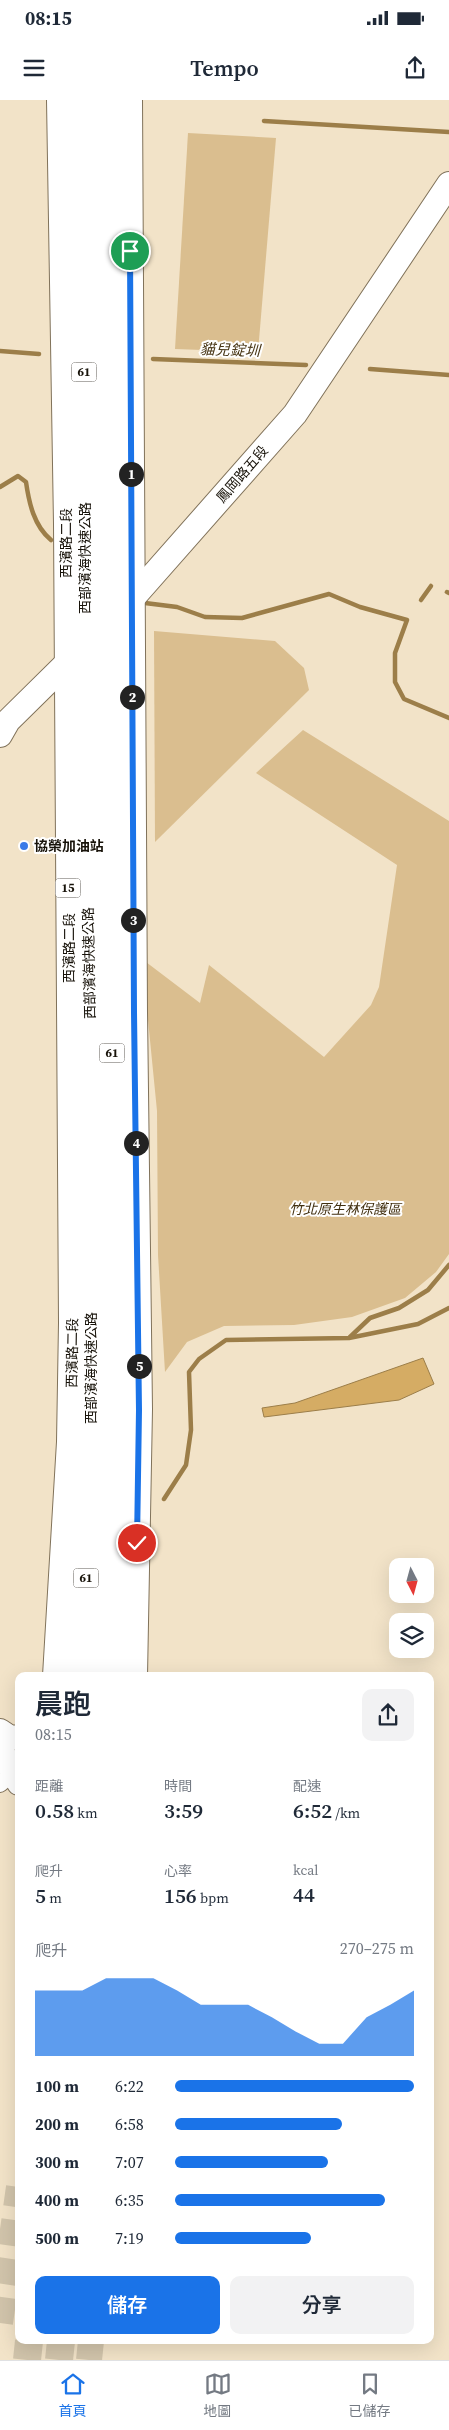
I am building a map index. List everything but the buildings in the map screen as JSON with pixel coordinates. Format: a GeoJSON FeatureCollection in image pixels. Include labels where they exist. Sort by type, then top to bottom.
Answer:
{"type":"FeatureCollection","features":[{"type":"Feature","properties":{"kind":"highway","name":"西部濱海快速公路"},"geometry":{"type":"LineString","coordinates":[[82,100],[76,653],[91,1224],[108,1672]]}},
{"type":"Feature","properties":{"kind":"highway","name":"西部濱海快速公路"},"geometry":{"type":"LineString","coordinates":[[82,1672],[102,1481],[109,625],[106,100]]}},
{"type":"Feature","properties":{"kind":"main road","name":"西濱路二段"},"geometry":{"type":"LineString","coordinates":[[56,1672],[70,1442],[76,653],[60,100]]}},
{"type":"Feature","properties":{"kind":"main road"},"geometry":{"type":"LineString","coordinates":[[130,100],[131,600],[139,1410],[134,1672]]}},
{"type":"Feature","properties":{"kind":"street","name":"鳳岡路五段"},"geometry":{"type":"LineString","coordinates":[[0,735],[8,722],[76,653],[109,625],[295,414],[449,184]]}},
{"type":"Feature","properties":{"kind":"street"},"geometry":{"type":"LineString","coordinates":[[0,1732],[9,1737],[15,1738]]}},
{"type":"Feature","properties":{"kind":"street"},"geometry":{"type":"LineString","coordinates":[[0,1748],[13,1777]]}},
{"type":"Feature","properties":{"kind":"green space"},"geometry":{"type":"Polygon","coordinates":[[[188,133],[276,138],[258,352],[175,349],[188,133]]]}},
{"type":"Feature","properties":{"kind":"green space"},"geometry":{"type":"Polygon","coordinates":[[[154,631],[275,641],[304,668],[309,690],[155,842],[154,631]]]}},
{"type":"Feature","properties":{"kind":"green space","name":"竹北原生林保護區"},"geometry":{"type":"Polygon","coordinates":[[[303,730],[449,821],[449,1254],[436,1272],[405,1298],[352,1317],[294,1325],[224,1326],[187,1342],[165,1372],[158,1255],[157,1111],[142,959],[200,1003],[209,965],[324,1057],[371,1005],[379,987],[397,865],[256,773],[303,730]]]}},
{"type":"Feature","properties":{"kind":"shaded area"},"geometry":{"type":"Polygon","coordinates":[[[423,1358],[434,1384],[399,1400],[264,1417],[262,1408],[295,1403],[423,1358]]]}},
{"type":"Feature","properties":{"kind":"waterway"},"geometry":{"type":"LineString","coordinates":[[264,121],[449,132]]}},
{"type":"Feature","properties":{"kind":"waterway","name":"貓兒錠圳"},"geometry":{"type":"LineString","coordinates":[[0,351],[39,354]]}},
{"type":"Feature","properties":{"kind":"waterway","name":"貓兒錠圳"},"geometry":{"type":"LineString","coordinates":[[153,359],[306,365]]}},
{"type":"Feature","properties":{"kind":"waterway","name":"貓兒錠圳"},"geometry":{"type":"LineString","coordinates":[[370,369],[449,375]]}},
{"type":"Feature","properties":{"kind":"waterway"},"geometry":{"type":"LineString","coordinates":[[0,487],[18,476],[26,482],[36,521],[51,540]]}},
{"type":"Feature","properties":{"kind":"waterway"},"geometry":{"type":"LineString","coordinates":[[421,600],[431,586]]}},
{"type":"Feature","properties":{"kind":"waterway"},"geometry":{"type":"LineString","coordinates":[[145,603],[177,607],[205,617],[242,618],[329,594],[360,607],[407,620],[395,653],[395,682],[404,699],[449,718]]}},
{"type":"Feature","properties":{"kind":"waterway"},"geometry":{"type":"LineString","coordinates":[[350,1337],[370,1318],[399,1308],[428,1290],[449,1265]]}},
{"type":"Feature","properties":{"kind":"waterway"},"geometry":{"type":"LineString","coordinates":[[164,1499],[186,1465],[191,1430],[189,1372],[199,1359],[226,1340],[349,1338],[418,1324],[449,1308]]}},
{"type":"Feature","properties":{"kind":"tunnel"},"geometry":{"type":"LineString","coordinates":[[0,2323],[15,2216]]}},
{"type":"Feature","properties":{"kind":"tunnel"},"geometry":{"type":"LineString","coordinates":[[27,2360],[29,2344]]}},
{"type":"Feature","properties":{"kind":"tunnel"},"geometry":{"type":"LineString","coordinates":[[59,2360],[61,2344]]}},
{"type":"Feature","properties":{"kind":"tunnel"},"geometry":{"type":"LineString","coordinates":[[89,2360],[91,2344]]}},
{"type":"Feature","properties":{"kind":"place","name":"協榮加油站"},"geometry":{"type":"Point","coordinates":[24,846]}},
{"type":"Feature","properties":{"kind":"route"},"geometry":{"type":"LineString","coordinates":[[130,251],[134,1012],[139,1410],[137,1543]]}}]}
